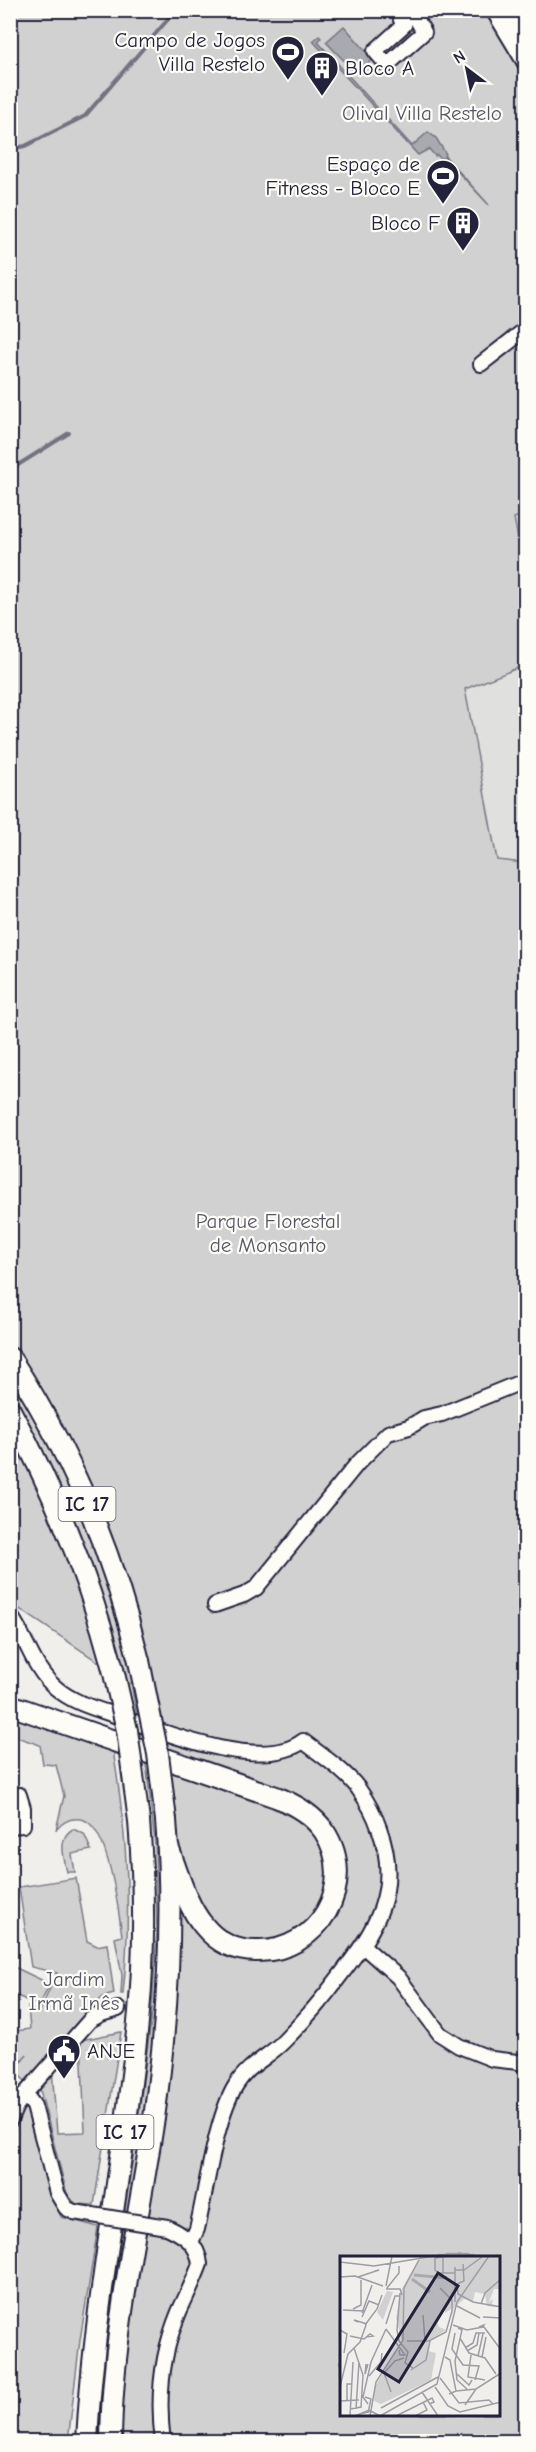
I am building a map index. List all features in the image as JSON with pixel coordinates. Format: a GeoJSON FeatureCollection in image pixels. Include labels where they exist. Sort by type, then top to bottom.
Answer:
{"type":"FeatureCollection","features":[{"type":"Feature","properties":{"kind":"highway","name":"IC 17"},"geometry":{"type":"LineString","coordinates":[[10,1358],[57,1439],[85,1499],[112,1568],[139,1661],[158,1754],[166,1820],[170,1921],[166,2022],[154,2117],[122,2318],[111,2442]]}},
{"type":"Feature","properties":{"kind":"highway","name":"IC 17"},"geometry":{"type":"LineString","coordinates":[[10,1410],[53,1494],[93,1597],[127,1730],[139,1821],[144,1896],[140,2012],[93,2363],[87,2442]]}},
{"type":"Feature","properties":{"kind":"highway"},"geometry":{"type":"LineString","coordinates":[[10,1705],[276,1797],[298,1807],[317,1822],[330,1842],[336,1875],[332,1899],[322,1919],[307,1936],[297,1941],[273,1950],[246,1951],[233,1947],[213,1935],[197,1918],[168,1847]]}},
{"type":"Feature","properties":{"kind":"street"},"geometry":{"type":"LineString","coordinates":[[493,10],[517,27],[525,38]]}},
{"type":"Feature","properties":{"kind":"street"},"geometry":{"type":"LineString","coordinates":[[493,10],[525,65]]}},
{"type":"Feature","properties":{"kind":"street"},"geometry":{"type":"LineString","coordinates":[[481,364],[525,329]]}},
{"type":"Feature","properties":{"kind":"street"},"geometry":{"type":"LineString","coordinates":[[214,1605],[244,1595],[256,1588],[357,1464],[388,1433],[409,1427],[424,1418],[442,1414],[525,1380]]}},
{"type":"Feature","properties":{"kind":"street"},"geometry":{"type":"LineString","coordinates":[[10,1615],[47,1680],[63,1694],[87,1705],[175,1737],[234,1751],[286,1749],[303,1741],[357,1786],[372,1809],[387,1848],[389,1869],[387,1891],[377,1920],[363,1947],[323,1998],[281,2045],[249,2067],[235,2086],[222,2117],[197,2229],[191,2242]]}},
{"type":"Feature","properties":{"kind":"street"},"geometry":{"type":"LineString","coordinates":[[10,1796],[20,1795],[23,1825],[10,1826]]}},
{"type":"Feature","properties":{"kind":"street"},"geometry":{"type":"LineString","coordinates":[[363,1947],[398,1977],[440,2034],[459,2046],[492,2059],[525,2063]]}},
{"type":"Feature","properties":{"kind":"street"},"geometry":{"type":"LineString","coordinates":[[10,2120],[25,2094],[90,2020],[118,2009]]}},
{"type":"Feature","properties":{"kind":"street"},"geometry":{"type":"LineString","coordinates":[[25,2094],[34,2106],[57,2193],[66,2208],[74,2212],[167,2227],[191,2242],[199,2257],[200,2264],[180,2310],[166,2352],[159,2414],[163,2442]]}},
{"type":"Feature","properties":{"kind":"shaded area"},"geometry":{"type":"Polygon","coordinates":[[[344,26],[373,59],[357,74],[326,42],[344,26]]]}},
{"type":"Feature","properties":{"kind":"shaded area"},"geometry":{"type":"Polygon","coordinates":[[[319,36],[321,38],[318,42],[412,146],[428,132],[436,138],[445,156],[489,205],[444,157],[441,159],[435,156],[429,149],[418,155],[313,41],[319,36]]]}},
{"type":"Feature","properties":{"kind":"shaded area"},"geometry":{"type":"Polygon","coordinates":[[[525,513],[525,571],[514,516],[525,513]]]}},
{"type":"Feature","properties":{"kind":"shaded area"},"geometry":{"type":"Polygon","coordinates":[[[525,663],[525,862],[497,859],[465,688],[525,663]]]}},
{"type":"Feature","properties":{"kind":"green space","name":"Parque Florestal de Monsanto"},"geometry":{"type":"Polygon","coordinates":[[[11,11],[525,11],[526,514],[514,518],[525,575],[525,665],[465,689],[497,860],[526,863],[525,2441],[98,2441],[117,2261],[151,2020],[157,1931],[155,1844],[147,1771],[131,1684],[11,1603],[11,11]]]}},
{"type":"Feature","properties":{"kind":"green space"},"geometry":{"type":"Polygon","coordinates":[[[10,1713],[113,1750],[122,1812],[127,1872],[127,1932],[123,1994],[121,1994],[122,1975],[115,1938],[122,1936],[115,1889],[105,1851],[90,1824],[80,1819],[66,1821],[56,1830],[64,1796],[56,1765],[43,1764],[40,1745],[11,1735],[10,1713]]]}},
{"type":"Feature","properties":{"kind":"green space"},"geometry":{"type":"Polygon","coordinates":[[[73,1829],[84,1834],[91,1850],[72,1854],[75,1872],[67,1872],[63,1842],[73,1829]]]}},
{"type":"Feature","properties":{"kind":"green space","name":"Jardim Irmã Inês"},"geometry":{"type":"Polygon","coordinates":[[[76,1878],[87,1941],[97,1946],[107,1944],[114,1994],[103,1997],[92,2007],[86,2018],[66,2036],[26,2082],[15,2071],[27,2054],[11,2072],[11,2061],[17,2058],[14,2035],[11,2035],[11,2010],[15,2031],[30,2029],[28,2007],[39,2013],[57,1973],[31,1967],[19,1887],[76,1878]]]}},
{"type":"Feature","properties":{"kind":"green space"},"geometry":{"type":"Polygon","coordinates":[[[12,1966],[50,1984],[39,2006],[11,1993],[12,1966]]]}},
{"type":"Feature","properties":{"kind":"green space"},"geometry":{"type":"Polygon","coordinates":[[[121,2032],[94,2205],[76,2204],[67,2194],[39,2086],[52,2069],[57,2133],[85,2132],[81,2040],[121,2032]]]}},
{"type":"Feature","properties":{"kind":"green space"},"geometry":{"type":"Polygon","coordinates":[[[24,2106],[29,2111],[61,2217],[98,2227],[80,2340],[68,2441],[11,2442],[10,2194],[13,2138],[16,2123],[24,2106]]]}},
{"type":"Feature","properties":{"kind":"waterway"},"geometry":{"type":"LineString","coordinates":[[10,149],[25,146],[85,116],[176,10]]}},
{"type":"Feature","properties":{"kind":"waterway"},"geometry":{"type":"LineString","coordinates":[[10,470],[69,433]]}},
{"type":"Feature","properties":{"kind":"place","name":"Campo de Jogos Villa Restelo"},"geometry":{"type":"Point","coordinates":[288,81]}},
{"type":"Feature","properties":{"kind":"place","name":"Bloco A"},"geometry":{"type":"Point","coordinates":[322,97]}},
{"type":"Feature","properties":{"kind":"place","name":"Espaço de Fitness - Bloco E"},"geometry":{"type":"Point","coordinates":[443,205]}},
{"type":"Feature","properties":{"kind":"place","name":"Bloco F"},"geometry":{"type":"Point","coordinates":[463,252]}},
{"type":"Feature","properties":{"kind":"place","name":"ANJE"},"geometry":{"type":"Point","coordinates":[64,2080]}},
{"type":"Feature","properties":{"kind":"park label","name":"Olival Villa Restelo"},"geometry":{"type":"Point","coordinates":[422,113]}}]}
